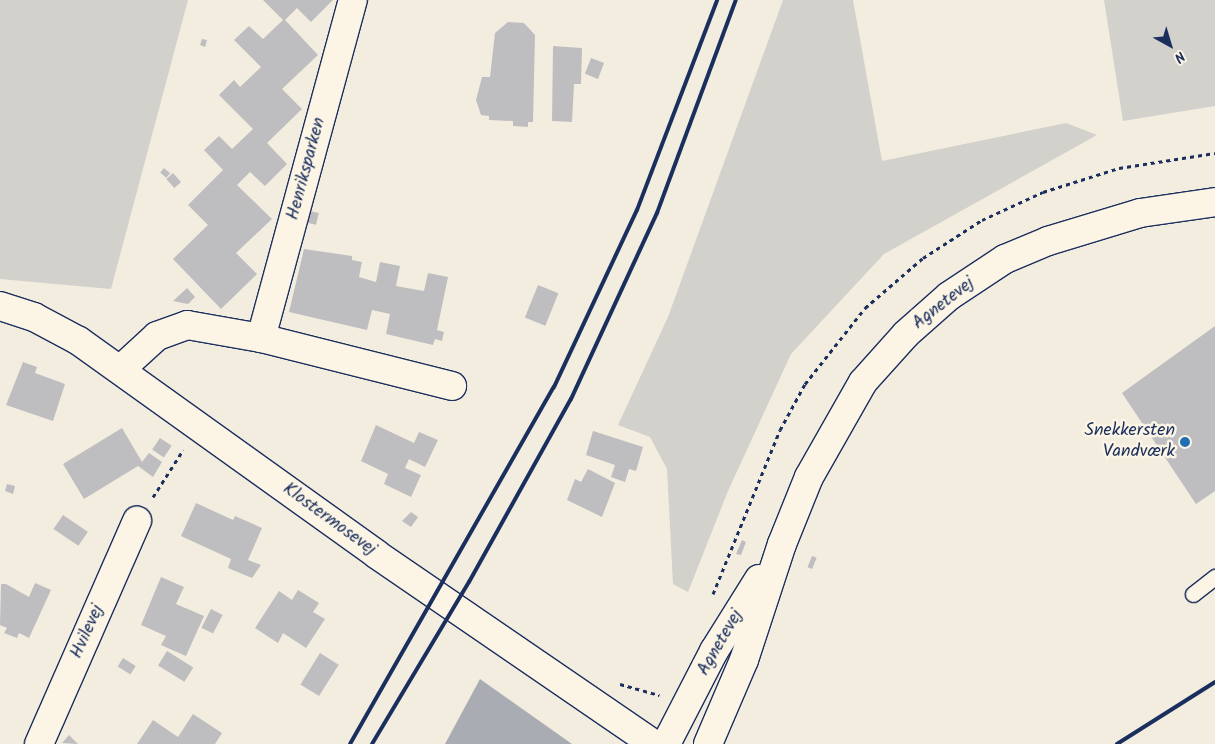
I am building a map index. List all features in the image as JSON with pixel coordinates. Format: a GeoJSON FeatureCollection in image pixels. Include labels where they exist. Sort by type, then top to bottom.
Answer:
{"type":"FeatureCollection","features":[{"type":"Feature","properties":{"kind":"street","name":"Henriksparken"},"geometry":{"type":"LineString","coordinates":[[261,338],[353,0]]}},
{"type":"Feature","properties":{"kind":"street","name":"Agnetevej"},"geometry":{"type":"LineString","coordinates":[[708,744],[744,660],[782,544],[809,477],[864,382],[906,334],[950,296],[1005,259],[1048,241],[1140,213],[1215,202]]}},
{"type":"Feature","properties":{"kind":"street","name":"Klostermosevej"},"geometry":{"type":"LineString","coordinates":[[0,306],[55,327],[121,369],[376,554],[653,744]]}},
{"type":"Feature","properties":{"kind":"street"},"geometry":{"type":"LineString","coordinates":[[121,369],[157,336],[187,325],[261,338],[452,386]]}},
{"type":"Feature","properties":{"kind":"street","name":"Hvilevej"},"geometry":{"type":"LineString","coordinates":[[39,744],[137,521]]}},
{"type":"Feature","properties":{"kind":"street","name":"Agnetevej"},"geometry":{"type":"LineString","coordinates":[[666,744],[714,651],[782,544]]}},
{"type":"Feature","properties":{"kind":"lane"},"geometry":{"type":"LineString","coordinates":[[1193,594],[1215,577]]}},
{"type":"Feature","properties":{"kind":"path"},"geometry":{"type":"LineString","coordinates":[[137,521],[199,426]]}},
{"type":"Feature","properties":{"kind":"shaded area"},"geometry":{"type":"Polygon","coordinates":[[[0,0],[188,0],[111,289],[0,279],[0,0]]]}},
{"type":"Feature","properties":{"kind":"shaded area"},"geometry":{"type":"Polygon","coordinates":[[[783,0],[853,0],[882,161],[1066,123],[1097,135],[884,254],[791,354],[728,491],[688,592],[673,584],[667,469],[650,437],[618,425],[668,317],[783,0]]]}},
{"type":"Feature","properties":{"kind":"shaded area"},"geometry":{"type":"Polygon","coordinates":[[[1104,0],[1215,0],[1215,106],[1123,121],[1104,0]]]}},
{"type":"Feature","properties":{"kind":"shaded area"},"geometry":{"type":"Polygon","coordinates":[[[480,679],[572,744],[445,744],[480,679]]]}},
{"type":"Feature","properties":{"kind":"building"},"geometry":{"type":"Polygon","coordinates":[[[263,0],[333,0],[311,22],[297,8],[285,20],[318,55],[282,89],[302,109],[267,143],[287,164],[265,186],[250,172],[237,185],[272,219],[236,253],[257,274],[221,309],[173,259],[208,225],[188,205],[223,170],[204,150],[219,136],[232,149],[253,129],[219,95],[234,80],[240,87],[261,67],[234,40],[249,26],[263,39],[283,20],[263,0]]]}},
{"type":"Feature","properties":{"kind":"building"},"geometry":{"type":"Polygon","coordinates":[[[508,22],[524,23],[535,35],[533,122],[528,122],[528,127],[513,126],[513,121],[489,120],[489,116],[481,115],[476,100],[482,77],[490,77],[495,33],[508,22]]]}},
{"type":"Feature","properties":{"kind":"building"},"geometry":{"type":"Polygon","coordinates":[[[202,39],[207,40],[205,47],[200,45],[202,39]]]}},
{"type":"Feature","properties":{"kind":"building"},"geometry":{"type":"Polygon","coordinates":[[[553,46],[582,48],[581,84],[574,84],[572,122],[552,121],[553,46]]]}},
{"type":"Feature","properties":{"kind":"building"},"geometry":{"type":"Polygon","coordinates":[[[591,58],[604,63],[598,79],[585,74],[591,58]]]}},
{"type":"Feature","properties":{"kind":"building"},"geometry":{"type":"Polygon","coordinates":[[[164,168],[170,173],[166,178],[160,173],[164,168]]]}},
{"type":"Feature","properties":{"kind":"building"},"geometry":{"type":"Polygon","coordinates":[[[173,173],[181,182],[174,188],[166,179],[173,173]]]}},
{"type":"Feature","properties":{"kind":"building"},"geometry":{"type":"Polygon","coordinates":[[[310,211],[319,213],[316,225],[307,223],[310,211]]]}},
{"type":"Feature","properties":{"kind":"building"},"geometry":{"type":"Polygon","coordinates":[[[304,249],[352,256],[352,260],[362,262],[359,277],[376,282],[380,262],[400,266],[396,286],[424,291],[428,273],[448,277],[437,330],[444,332],[442,341],[435,339],[433,345],[386,334],[390,314],[372,310],[367,330],[289,312],[304,249]]]}},
{"type":"Feature","properties":{"kind":"building"},"geometry":{"type":"Polygon","coordinates":[[[538,285],[558,293],[545,326],[525,317],[538,285]]]}},
{"type":"Feature","properties":{"kind":"building"},"geometry":{"type":"Polygon","coordinates":[[[187,288],[195,297],[188,304],[173,301],[187,288]]]}},
{"type":"Feature","properties":{"kind":"building","name":"Snekkersten Vandværk"},"geometry":{"type":"Polygon","coordinates":[[[1215,326],[1215,491],[1196,504],[1122,393],[1215,326]]]}},
{"type":"Feature","properties":{"kind":"building"},"geometry":{"type":"Polygon","coordinates":[[[23,362],[37,367],[35,373],[65,384],[53,421],[6,405],[23,362]]]}},
{"type":"Feature","properties":{"kind":"building"},"geometry":{"type":"Polygon","coordinates":[[[376,425],[414,443],[419,432],[438,440],[425,467],[409,459],[405,468],[421,475],[411,497],[384,484],[388,474],[361,461],[376,425]]]}},
{"type":"Feature","properties":{"kind":"building"},"geometry":{"type":"Polygon","coordinates":[[[122,428],[142,462],[149,453],[162,462],[153,477],[138,466],[84,499],[63,464],[122,428]]]}},
{"type":"Feature","properties":{"kind":"building"},"geometry":{"type":"Polygon","coordinates":[[[593,431],[643,447],[636,471],[629,469],[625,482],[611,477],[615,465],[586,455],[593,431]]]}},
{"type":"Feature","properties":{"kind":"building"},"geometry":{"type":"Polygon","coordinates":[[[160,438],[172,446],[164,457],[152,450],[160,438]]]}},
{"type":"Feature","properties":{"kind":"building"},"geometry":{"type":"Polygon","coordinates":[[[588,469],[615,483],[602,517],[567,500],[575,479],[581,482],[588,469]]]}},
{"type":"Feature","properties":{"kind":"building"},"geometry":{"type":"Polygon","coordinates":[[[7,484],[15,486],[13,494],[5,491],[7,484]]]}},
{"type":"Feature","properties":{"kind":"building"},"geometry":{"type":"Polygon","coordinates":[[[196,503],[233,520],[235,516],[262,528],[248,560],[261,565],[252,578],[228,568],[231,559],[181,536],[196,503]]]}},
{"type":"Feature","properties":{"kind":"building"},"geometry":{"type":"Polygon","coordinates":[[[411,512],[418,517],[411,527],[402,521],[411,512]]]}},
{"type":"Feature","properties":{"kind":"building"},"geometry":{"type":"Polygon","coordinates":[[[63,515],[88,532],[78,546],[53,529],[63,515]]]}},
{"type":"Feature","properties":{"kind":"building"},"geometry":{"type":"Polygon","coordinates":[[[742,540],[746,542],[741,555],[736,554],[742,540]]]}},
{"type":"Feature","properties":{"kind":"building"},"geometry":{"type":"Polygon","coordinates":[[[812,556],[817,558],[812,569],[808,567],[812,556]]]}},
{"type":"Feature","properties":{"kind":"building"},"geometry":{"type":"Polygon","coordinates":[[[161,577],[184,587],[176,604],[204,616],[186,656],[161,645],[166,636],[141,625],[161,577]]]}},
{"type":"Feature","properties":{"kind":"building"},"geometry":{"type":"Polygon","coordinates":[[[35,583],[51,590],[29,638],[19,633],[17,638],[4,633],[7,628],[0,625],[1,584],[6,584],[29,597],[35,583]]]}},
{"type":"Feature","properties":{"kind":"building"},"geometry":{"type":"Polygon","coordinates":[[[298,590],[319,603],[313,612],[325,619],[306,648],[283,633],[278,643],[255,628],[279,591],[292,600],[298,590]]]}},
{"type":"Feature","properties":{"kind":"building"},"geometry":{"type":"Polygon","coordinates":[[[211,609],[223,615],[213,634],[201,628],[211,609]]]}},
{"type":"Feature","properties":{"kind":"building"},"geometry":{"type":"Polygon","coordinates":[[[167,651],[193,667],[184,682],[158,665],[167,651]]]}},
{"type":"Feature","properties":{"kind":"building"},"geometry":{"type":"Polygon","coordinates":[[[320,653],[339,665],[319,696],[300,684],[320,653]]]}},
{"type":"Feature","properties":{"kind":"building"},"geometry":{"type":"Polygon","coordinates":[[[123,658],[136,666],[130,674],[118,666],[123,658]]]}},
{"type":"Feature","properties":{"kind":"building"},"geometry":{"type":"Polygon","coordinates":[[[193,714],[222,733],[215,744],[137,744],[153,720],[178,737],[193,714]]]}},
{"type":"Feature","properties":{"kind":"building"},"geometry":{"type":"Polygon","coordinates":[[[69,735],[78,744],[62,743],[69,735]]]}},
{"type":"Feature","properties":{"kind":"railway"},"geometry":{"type":"LineString","coordinates":[[350,744],[554,387],[637,210],[717,0]]}},
{"type":"Feature","properties":{"kind":"railway"},"geometry":{"type":"LineString","coordinates":[[372,744],[469,582],[571,399],[657,213],[736,0]]}},
{"type":"Feature","properties":{"kind":"railway"},"geometry":{"type":"LineString","coordinates":[[1117,744],[1215,682]]}},
{"type":"Feature","properties":{"kind":"place","name":"Snekkersten Vandværk"},"geometry":{"type":"Point","coordinates":[1185,442]}}]}
